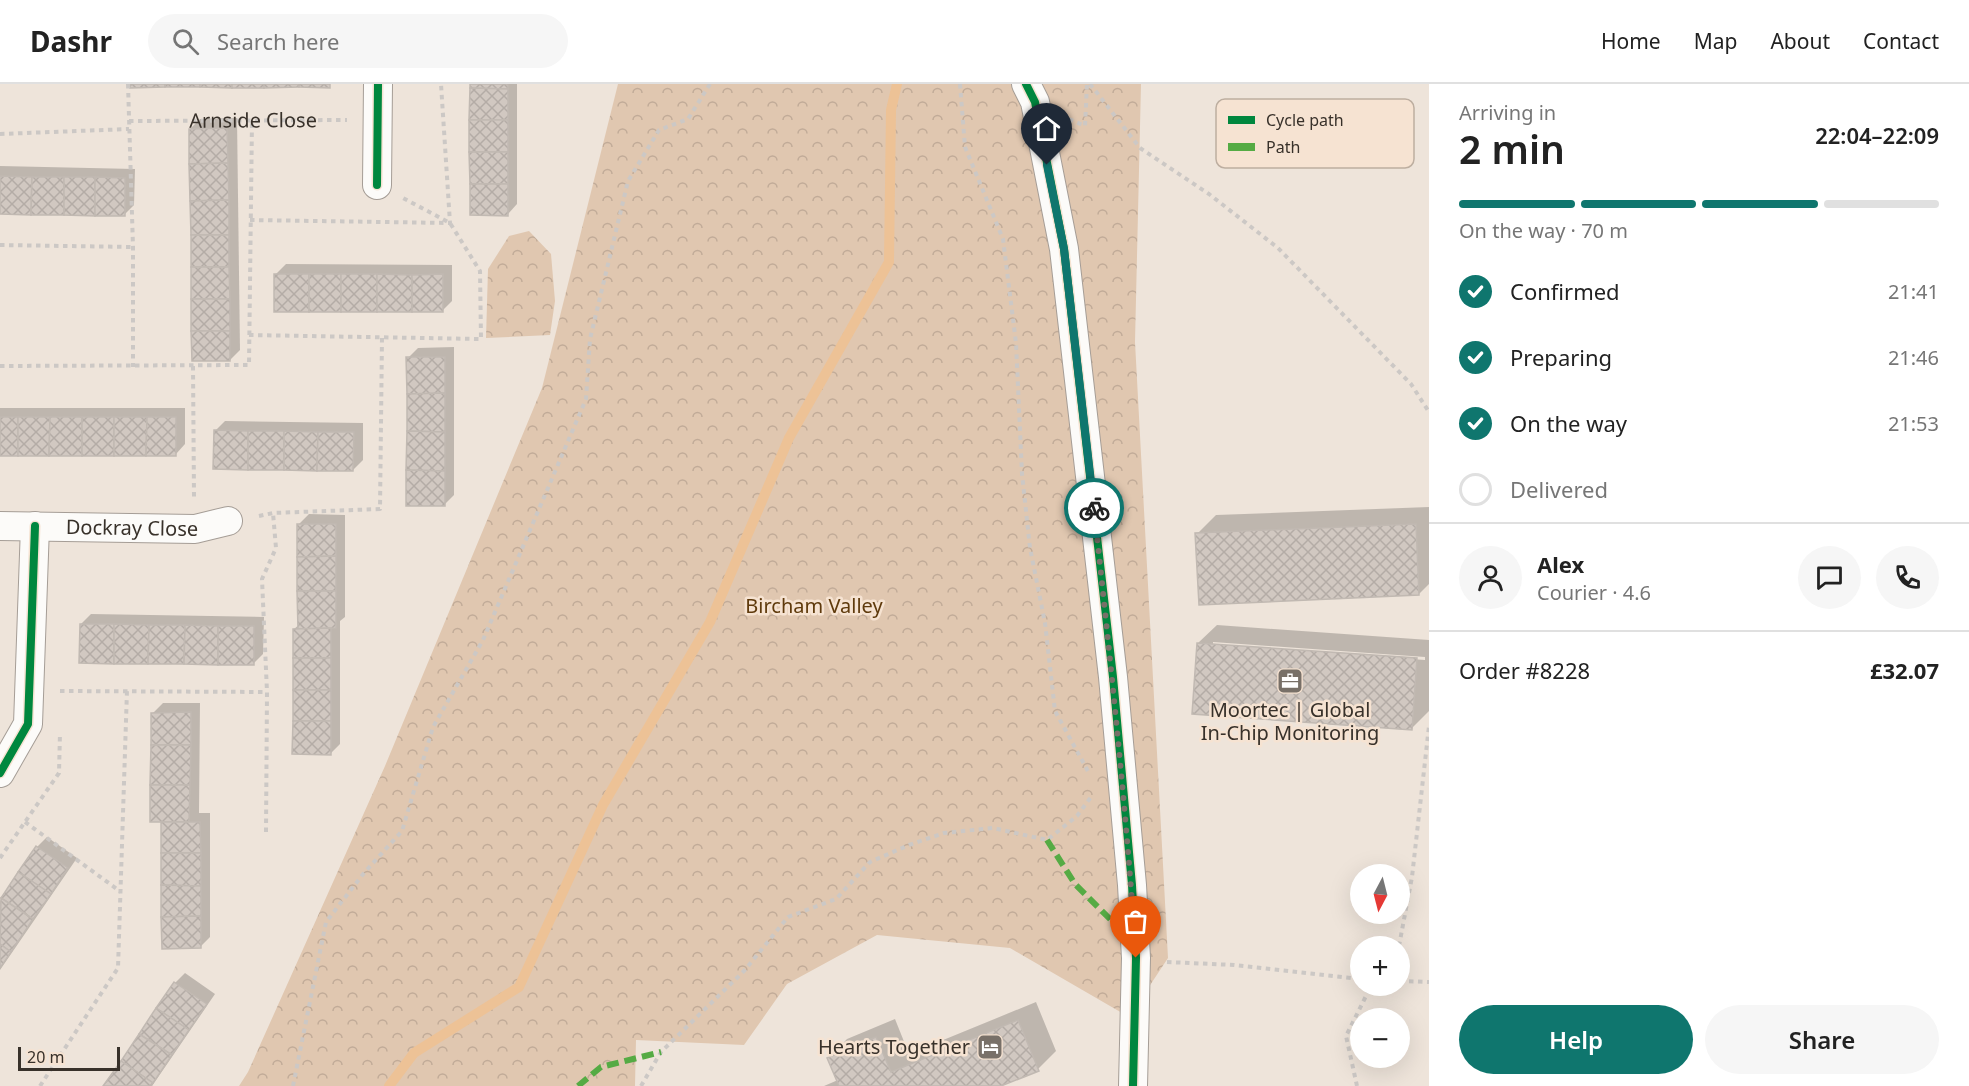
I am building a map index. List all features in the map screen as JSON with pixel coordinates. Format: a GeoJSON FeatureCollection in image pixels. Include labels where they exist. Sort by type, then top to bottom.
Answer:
{"type":"FeatureCollection","features":[{"type":"Feature","properties":{"kind":"street"},"geometry":{"type":"LineString","coordinates":[[377,185],[378,84]]}},
{"type":"Feature","properties":{"kind":"street"},"geometry":{"type":"LineString","coordinates":[[1026,84],[1035,102],[1064,249],[1113,677],[1132,885],[1136,958],[1133,1086]]}},
{"type":"Feature","properties":{"kind":"street","name":"Dockray Close"},"geometry":{"type":"LineString","coordinates":[[0,526],[195,529],[228,522]]}},
{"type":"Feature","properties":{"kind":"street"},"geometry":{"type":"LineString","coordinates":[[0,773],[28,724],[35,526]]}},
{"type":"Feature","properties":{"kind":"path"},"geometry":{"type":"LineString","coordinates":[[128,84],[133,247],[132,367]]}},
{"type":"Feature","properties":{"kind":"path"},"geometry":{"type":"LineString","coordinates":[[249,335],[481,339],[480,271],[450,223],[441,84]]}},
{"type":"Feature","properties":{"kind":"path"},"geometry":{"type":"LineString","coordinates":[[293,1086],[326,922],[364,873],[402,831],[433,727],[483,640],[586,399],[590,339],[628,181],[659,130],[688,118],[710,84]]}},
{"type":"Feature","properties":{"kind":"path"},"geometry":{"type":"LineString","coordinates":[[960,84],[965,147],[1004,239],[1016,343],[1022,474],[1030,548],[1044,623],[1055,711],[1092,779]]}},
{"type":"Feature","properties":{"kind":"path"},"geometry":{"type":"LineString","coordinates":[[1090,84],[1140,148],[1209,194],[1278,248],[1412,384],[1429,412]]}},
{"type":"Feature","properties":{"kind":"path"},"geometry":{"type":"LineString","coordinates":[[0,366],[249,365],[252,120]]}},
{"type":"Feature","properties":{"kind":"path"},"geometry":{"type":"LineString","coordinates":[[0,134],[129,129]]}},
{"type":"Feature","properties":{"kind":"path"},"geometry":{"type":"LineString","coordinates":[[377,185],[450,223]]}},
{"type":"Feature","properties":{"kind":"path"},"geometry":{"type":"LineString","coordinates":[[250,220],[450,223]]}},
{"type":"Feature","properties":{"kind":"path"},"geometry":{"type":"LineString","coordinates":[[0,245],[133,247]]}},
{"type":"Feature","properties":{"kind":"path"},"geometry":{"type":"LineString","coordinates":[[228,522],[273,513],[380,509],[381,338]]}},
{"type":"Feature","properties":{"kind":"path"},"geometry":{"type":"LineString","coordinates":[[193,366],[195,529]]}},
{"type":"Feature","properties":{"kind":"path"},"geometry":{"type":"LineString","coordinates":[[266,832],[267,692],[262,579],[276,548],[273,513]]}},
{"type":"Feature","properties":{"kind":"path"},"geometry":{"type":"LineString","coordinates":[[40,1086],[118,968],[127,690]]}},
{"type":"Feature","properties":{"kind":"path"},"geometry":{"type":"LineString","coordinates":[[61,702],[62,691],[267,692]]}},
{"type":"Feature","properties":{"kind":"path"},"geometry":{"type":"LineString","coordinates":[[0,858],[59,772],[61,726]]}},
{"type":"Feature","properties":{"kind":"path"},"geometry":{"type":"LineString","coordinates":[[1401,936],[1412,877],[1429,726]]}},
{"type":"Feature","properties":{"kind":"path"},"geometry":{"type":"LineString","coordinates":[[641,1086],[661,1052],[744,971],[788,917],[836,899],[870,862],[944,833],[993,828],[1047,840],[1077,816],[1097,788]]}},
{"type":"Feature","properties":{"kind":"path"},"geometry":{"type":"LineString","coordinates":[[25,822],[121,892]]}},
{"type":"Feature","properties":{"kind":"path"},"geometry":{"type":"LineString","coordinates":[[1136,958],[1175,963],[1234,965],[1350,978]]}},
{"type":"Feature","properties":{"kind":"path"},"geometry":{"type":"LineString","coordinates":[[1410,981],[1429,982]]}},
{"type":"Feature","properties":{"kind":"path"},"geometry":{"type":"LineString","coordinates":[[1357,1086],[1346,1036],[1366,996]]}},
{"type":"Feature","properties":{"kind":"green space","name":"Bircham Valley"},"geometry":{"type":"Polygon","coordinates":[[[618,84],[1141,84],[1135,342],[1168,958],[1129,1017],[1010,948],[877,935],[787,984],[744,1045],[636,1040],[635,1086],[239,1086],[248,1072],[385,766],[542,388],[618,84]]]}},
{"type":"Feature","properties":{"kind":"green space"},"geometry":{"type":"Polygon","coordinates":[[[529,231],[551,254],[555,301],[550,335],[486,338],[488,269],[509,236],[529,231]]]}},
{"type":"Feature","properties":{"kind":"building"},"geometry":{"type":"Polygon","coordinates":[[[130,84],[165,84],[165,87],[130,88],[130,84]]]}},
{"type":"Feature","properties":{"kind":"building"},"geometry":{"type":"Polygon","coordinates":[[[165,84],[200,84],[200,87],[165,87],[165,84]]]}},
{"type":"Feature","properties":{"kind":"building"},"geometry":{"type":"Polygon","coordinates":[[[200,84],[232,84],[232,88],[200,87],[200,84]]]}},
{"type":"Feature","properties":{"kind":"building"},"geometry":{"type":"Polygon","coordinates":[[[232,84],[264,84],[264,88],[232,88],[232,84]]]}},
{"type":"Feature","properties":{"kind":"building"},"geometry":{"type":"Polygon","coordinates":[[[264,84],[299,84],[299,87],[264,88],[264,84]]]}},
{"type":"Feature","properties":{"kind":"building"},"geometry":{"type":"Polygon","coordinates":[[[299,84],[330,84],[330,88],[299,87],[299,84]]]}},
{"type":"Feature","properties":{"kind":"building"},"geometry":{"type":"Polygon","coordinates":[[[470,84],[508,84],[508,89],[470,88],[470,84]]]}},
{"type":"Feature","properties":{"kind":"building"},"geometry":{"type":"Polygon","coordinates":[[[470,88],[508,89],[508,120],[469,120],[470,88]]]}},
{"type":"Feature","properties":{"kind":"building"},"geometry":{"type":"Polygon","coordinates":[[[469,120],[508,120],[508,152],[469,152],[469,120]]]}},
{"type":"Feature","properties":{"kind":"building"},"geometry":{"type":"Polygon","coordinates":[[[227,128],[228,163],[189,164],[189,129],[227,128]]]}},
{"type":"Feature","properties":{"kind":"building"},"geometry":{"type":"Polygon","coordinates":[[[469,152],[508,152],[508,184],[470,184],[469,152]]]}},
{"type":"Feature","properties":{"kind":"building"},"geometry":{"type":"Polygon","coordinates":[[[228,163],[229,200],[190,201],[189,164],[228,163]]]}},
{"type":"Feature","properties":{"kind":"building"},"geometry":{"type":"Polygon","coordinates":[[[0,176],[32,177],[31,215],[0,214],[0,176]]]}},
{"type":"Feature","properties":{"kind":"building"},"geometry":{"type":"Polygon","coordinates":[[[32,177],[64,177],[64,215],[31,215],[32,177]]]}},
{"type":"Feature","properties":{"kind":"building"},"geometry":{"type":"Polygon","coordinates":[[[64,177],[95,177],[95,216],[64,215],[64,177]]]}},
{"type":"Feature","properties":{"kind":"building"},"geometry":{"type":"Polygon","coordinates":[[[95,177],[125,178],[125,216],[95,216],[95,177]]]}},
{"type":"Feature","properties":{"kind":"building"},"geometry":{"type":"Polygon","coordinates":[[[470,184],[508,184],[508,216],[470,215],[470,184]]]}},
{"type":"Feature","properties":{"kind":"building"},"geometry":{"type":"Polygon","coordinates":[[[229,200],[229,235],[191,235],[190,201],[229,200]]]}},
{"type":"Feature","properties":{"kind":"building"},"geometry":{"type":"Polygon","coordinates":[[[191,235],[229,235],[229,267],[191,267],[191,235]]]}},
{"type":"Feature","properties":{"kind":"building"},"geometry":{"type":"Polygon","coordinates":[[[191,267],[229,267],[230,299],[191,299],[191,267]]]}},
{"type":"Feature","properties":{"kind":"building"},"geometry":{"type":"Polygon","coordinates":[[[274,274],[309,274],[309,312],[274,312],[274,274]]]}},
{"type":"Feature","properties":{"kind":"building"},"geometry":{"type":"Polygon","coordinates":[[[309,274],[341,274],[341,312],[309,312],[309,274]]]}},
{"type":"Feature","properties":{"kind":"building"},"geometry":{"type":"Polygon","coordinates":[[[341,274],[377,274],[377,312],[341,312],[341,274]]]}},
{"type":"Feature","properties":{"kind":"building"},"geometry":{"type":"Polygon","coordinates":[[[377,274],[412,275],[412,312],[377,312],[377,274]]]}},
{"type":"Feature","properties":{"kind":"building"},"geometry":{"type":"Polygon","coordinates":[[[443,274],[443,312],[412,312],[412,275],[443,274]]]}},
{"type":"Feature","properties":{"kind":"building"},"geometry":{"type":"Polygon","coordinates":[[[191,299],[230,299],[230,331],[191,331],[191,299]]]}},
{"type":"Feature","properties":{"kind":"building"},"geometry":{"type":"Polygon","coordinates":[[[191,331],[230,331],[230,361],[192,361],[191,331]]]}},
{"type":"Feature","properties":{"kind":"building"},"geometry":{"type":"Polygon","coordinates":[[[406,357],[445,357],[445,393],[407,394],[406,357]]]}},
{"type":"Feature","properties":{"kind":"building"},"geometry":{"type":"Polygon","coordinates":[[[445,393],[445,432],[407,431],[407,394],[445,393]]]}},
{"type":"Feature","properties":{"kind":"building"},"geometry":{"type":"Polygon","coordinates":[[[0,417],[18,417],[18,456],[0,456],[0,417]]]}},
{"type":"Feature","properties":{"kind":"building"},"geometry":{"type":"Polygon","coordinates":[[[18,417],[50,417],[49,456],[18,456],[18,417]]]}},
{"type":"Feature","properties":{"kind":"building"},"geometry":{"type":"Polygon","coordinates":[[[50,417],[82,417],[82,456],[49,456],[50,417]]]}},
{"type":"Feature","properties":{"kind":"building"},"geometry":{"type":"Polygon","coordinates":[[[82,417],[114,417],[114,456],[82,456],[82,417]]]}},
{"type":"Feature","properties":{"kind":"building"},"geometry":{"type":"Polygon","coordinates":[[[114,417],[147,417],[146,456],[114,456],[114,417]]]}},
{"type":"Feature","properties":{"kind":"building"},"geometry":{"type":"Polygon","coordinates":[[[147,417],[176,417],[176,456],[146,456],[147,417]]]}},
{"type":"Feature","properties":{"kind":"building"},"geometry":{"type":"Polygon","coordinates":[[[214,430],[248,431],[248,470],[213,469],[214,430]]]}},
{"type":"Feature","properties":{"kind":"building"},"geometry":{"type":"Polygon","coordinates":[[[248,431],[284,431],[284,470],[248,470],[248,431]]]}},
{"type":"Feature","properties":{"kind":"building"},"geometry":{"type":"Polygon","coordinates":[[[284,431],[318,432],[317,471],[284,470],[284,431]]]}},
{"type":"Feature","properties":{"kind":"building"},"geometry":{"type":"Polygon","coordinates":[[[407,431],[445,432],[445,471],[406,470],[407,431]]]}},
{"type":"Feature","properties":{"kind":"building"},"geometry":{"type":"Polygon","coordinates":[[[318,432],[354,432],[353,471],[317,471],[318,432]]]}},
{"type":"Feature","properties":{"kind":"building"},"geometry":{"type":"Polygon","coordinates":[[[406,470],[445,471],[445,506],[406,506],[406,470]]]}},
{"type":"Feature","properties":{"kind":"building"},"geometry":{"type":"Polygon","coordinates":[[[297,524],[336,524],[336,556],[297,557],[297,524]]]}},
{"type":"Feature","properties":{"kind":"building"},"geometry":{"type":"Polygon","coordinates":[[[1416,524],[1419,595],[1199,605],[1195,533],[1416,524]]]}},
{"type":"Feature","properties":{"kind":"building"},"geometry":{"type":"Polygon","coordinates":[[[336,556],[336,591],[297,591],[297,557],[336,556]]]}},
{"type":"Feature","properties":{"kind":"building"},"geometry":{"type":"Polygon","coordinates":[[[297,591],[336,591],[336,628],[298,629],[297,591]]]}},
{"type":"Feature","properties":{"kind":"building"},"geometry":{"type":"Polygon","coordinates":[[[80,624],[114,624],[114,664],[79,663],[80,624]]]}},
{"type":"Feature","properties":{"kind":"building"},"geometry":{"type":"Polygon","coordinates":[[[114,624],[149,625],[148,664],[114,664],[114,624]]]}},
{"type":"Feature","properties":{"kind":"building"},"geometry":{"type":"Polygon","coordinates":[[[149,625],[185,625],[184,664],[148,664],[149,625]]]}},
{"type":"Feature","properties":{"kind":"building"},"geometry":{"type":"Polygon","coordinates":[[[185,625],[218,626],[218,665],[184,664],[185,625]]]}},
{"type":"Feature","properties":{"kind":"building"},"geometry":{"type":"Polygon","coordinates":[[[218,626],[254,626],[254,665],[218,665],[218,626]]]}},
{"type":"Feature","properties":{"kind":"building"},"geometry":{"type":"Polygon","coordinates":[[[331,628],[331,658],[293,658],[293,629],[331,628]]]}},
{"type":"Feature","properties":{"kind":"building"},"geometry":{"type":"Polygon","coordinates":[[[1197,643],[1417,658],[1412,730],[1192,714],[1197,643]]]}},
{"type":"Feature","properties":{"kind":"building"},"geometry":{"type":"Polygon","coordinates":[[[293,658],[331,658],[331,690],[293,690],[293,658]]]}},
{"type":"Feature","properties":{"kind":"building"},"geometry":{"type":"Polygon","coordinates":[[[293,690],[331,690],[331,721],[293,721],[293,690]]]}},
{"type":"Feature","properties":{"kind":"building"},"geometry":{"type":"Polygon","coordinates":[[[191,712],[191,745],[151,745],[151,713],[191,712]]]}},
{"type":"Feature","properties":{"kind":"building"},"geometry":{"type":"Polygon","coordinates":[[[293,721],[331,721],[331,755],[292,754],[293,721]]]}},
{"type":"Feature","properties":{"kind":"building"},"geometry":{"type":"Polygon","coordinates":[[[151,745],[191,745],[190,785],[150,785],[151,745]]]}},
{"type":"Feature","properties":{"kind":"building"},"geometry":{"type":"Polygon","coordinates":[[[150,785],[190,785],[189,822],[150,822],[150,785]]]}},
{"type":"Feature","properties":{"kind":"building"},"geometry":{"type":"Polygon","coordinates":[[[161,822],[200,822],[201,853],[161,853],[161,822]]]}},
{"type":"Feature","properties":{"kind":"building"},"geometry":{"type":"Polygon","coordinates":[[[36,846],[68,868],[51,894],[18,872],[36,846]]]}},
{"type":"Feature","properties":{"kind":"building"},"geometry":{"type":"Polygon","coordinates":[[[161,853],[201,853],[201,886],[161,885],[161,853]]]}},
{"type":"Feature","properties":{"kind":"building"},"geometry":{"type":"Polygon","coordinates":[[[18,872],[51,894],[33,919],[1,898],[18,872]]]}},
{"type":"Feature","properties":{"kind":"building"},"geometry":{"type":"Polygon","coordinates":[[[161,885],[201,886],[201,916],[161,917],[161,885]]]}},
{"type":"Feature","properties":{"kind":"building"},"geometry":{"type":"Polygon","coordinates":[[[1,898],[33,919],[11,952],[0,944],[1,898]]]}},
{"type":"Feature","properties":{"kind":"building"},"geometry":{"type":"Polygon","coordinates":[[[201,916],[201,948],[162,949],[161,917],[201,916]]]}},
{"type":"Feature","properties":{"kind":"building"},"geometry":{"type":"Polygon","coordinates":[[[0,944],[11,952],[0,968],[0,944]]]}},
{"type":"Feature","properties":{"kind":"building"},"geometry":{"type":"Polygon","coordinates":[[[174,982],[207,1004],[189,1030],[156,1008],[174,982]]]}},
{"type":"Feature","properties":{"kind":"building"},"geometry":{"type":"Polygon","coordinates":[[[156,1008],[189,1030],[172,1055],[139,1034],[156,1008]]]}},
{"type":"Feature","properties":{"kind":"building","name":"Hearts Together"},"geometry":{"type":"Polygon","coordinates":[[[1018,1020],[1039,1071],[1001,1086],[839,1086],[827,1058],[876,1037],[891,1072],[1018,1020]]]}},
{"type":"Feature","properties":{"kind":"building"},"geometry":{"type":"Polygon","coordinates":[[[139,1034],[172,1055],[153,1083],[121,1061],[139,1034]]]}},
{"type":"Feature","properties":{"kind":"building"},"geometry":{"type":"Polygon","coordinates":[[[121,1061],[153,1083],[151,1086],[103,1086],[121,1061]]]}},
{"type":"Feature","properties":{"kind":"waterway"},"geometry":{"type":"LineString","coordinates":[[389,1086],[414,1053],[519,987],[603,805],[710,622],[789,438],[889,262],[891,110],[897,84]]}},
{"type":"Feature","properties":{"kind":"marked path"},"geometry":{"type":"LineString","coordinates":[[1047,840],[1075,884],[1135,944]]}},
{"type":"Feature","properties":{"kind":"marked path"},"geometry":{"type":"LineString","coordinates":[[578,1086],[601,1067],[661,1052]]}},
{"type":"Feature","properties":{"kind":"cycle path"},"geometry":{"type":"LineString","coordinates":[[377,185],[378,84]]}},
{"type":"Feature","properties":{"kind":"cycle path"},"geometry":{"type":"LineString","coordinates":[[1026,84],[1035,102],[1064,249],[1113,677],[1132,885],[1136,958],[1133,1086]]}},
{"type":"Feature","properties":{"kind":"cycle path"},"geometry":{"type":"LineString","coordinates":[[0,773],[28,724],[35,526]]}},
{"type":"Feature","properties":{"kind":"way so far"},"geometry":{"type":"LineString","coordinates":[[1094,508],[1113,677],[1132,885],[1136,958]]}},
{"type":"Feature","properties":{"kind":"place","name":"Moortec | Global In-Chip Monitoring"},"geometry":{"type":"Point","coordinates":[1290,681]}},
{"type":"Feature","properties":{"kind":"place","name":"Hearts Together"},"geometry":{"type":"Point","coordinates":[990,1047]}},
{"type":"Feature","properties":{"kind":"route"},"geometry":{"type":"LineString","coordinates":[[1047,165],[1064,249],[1094,508]]}}]}
